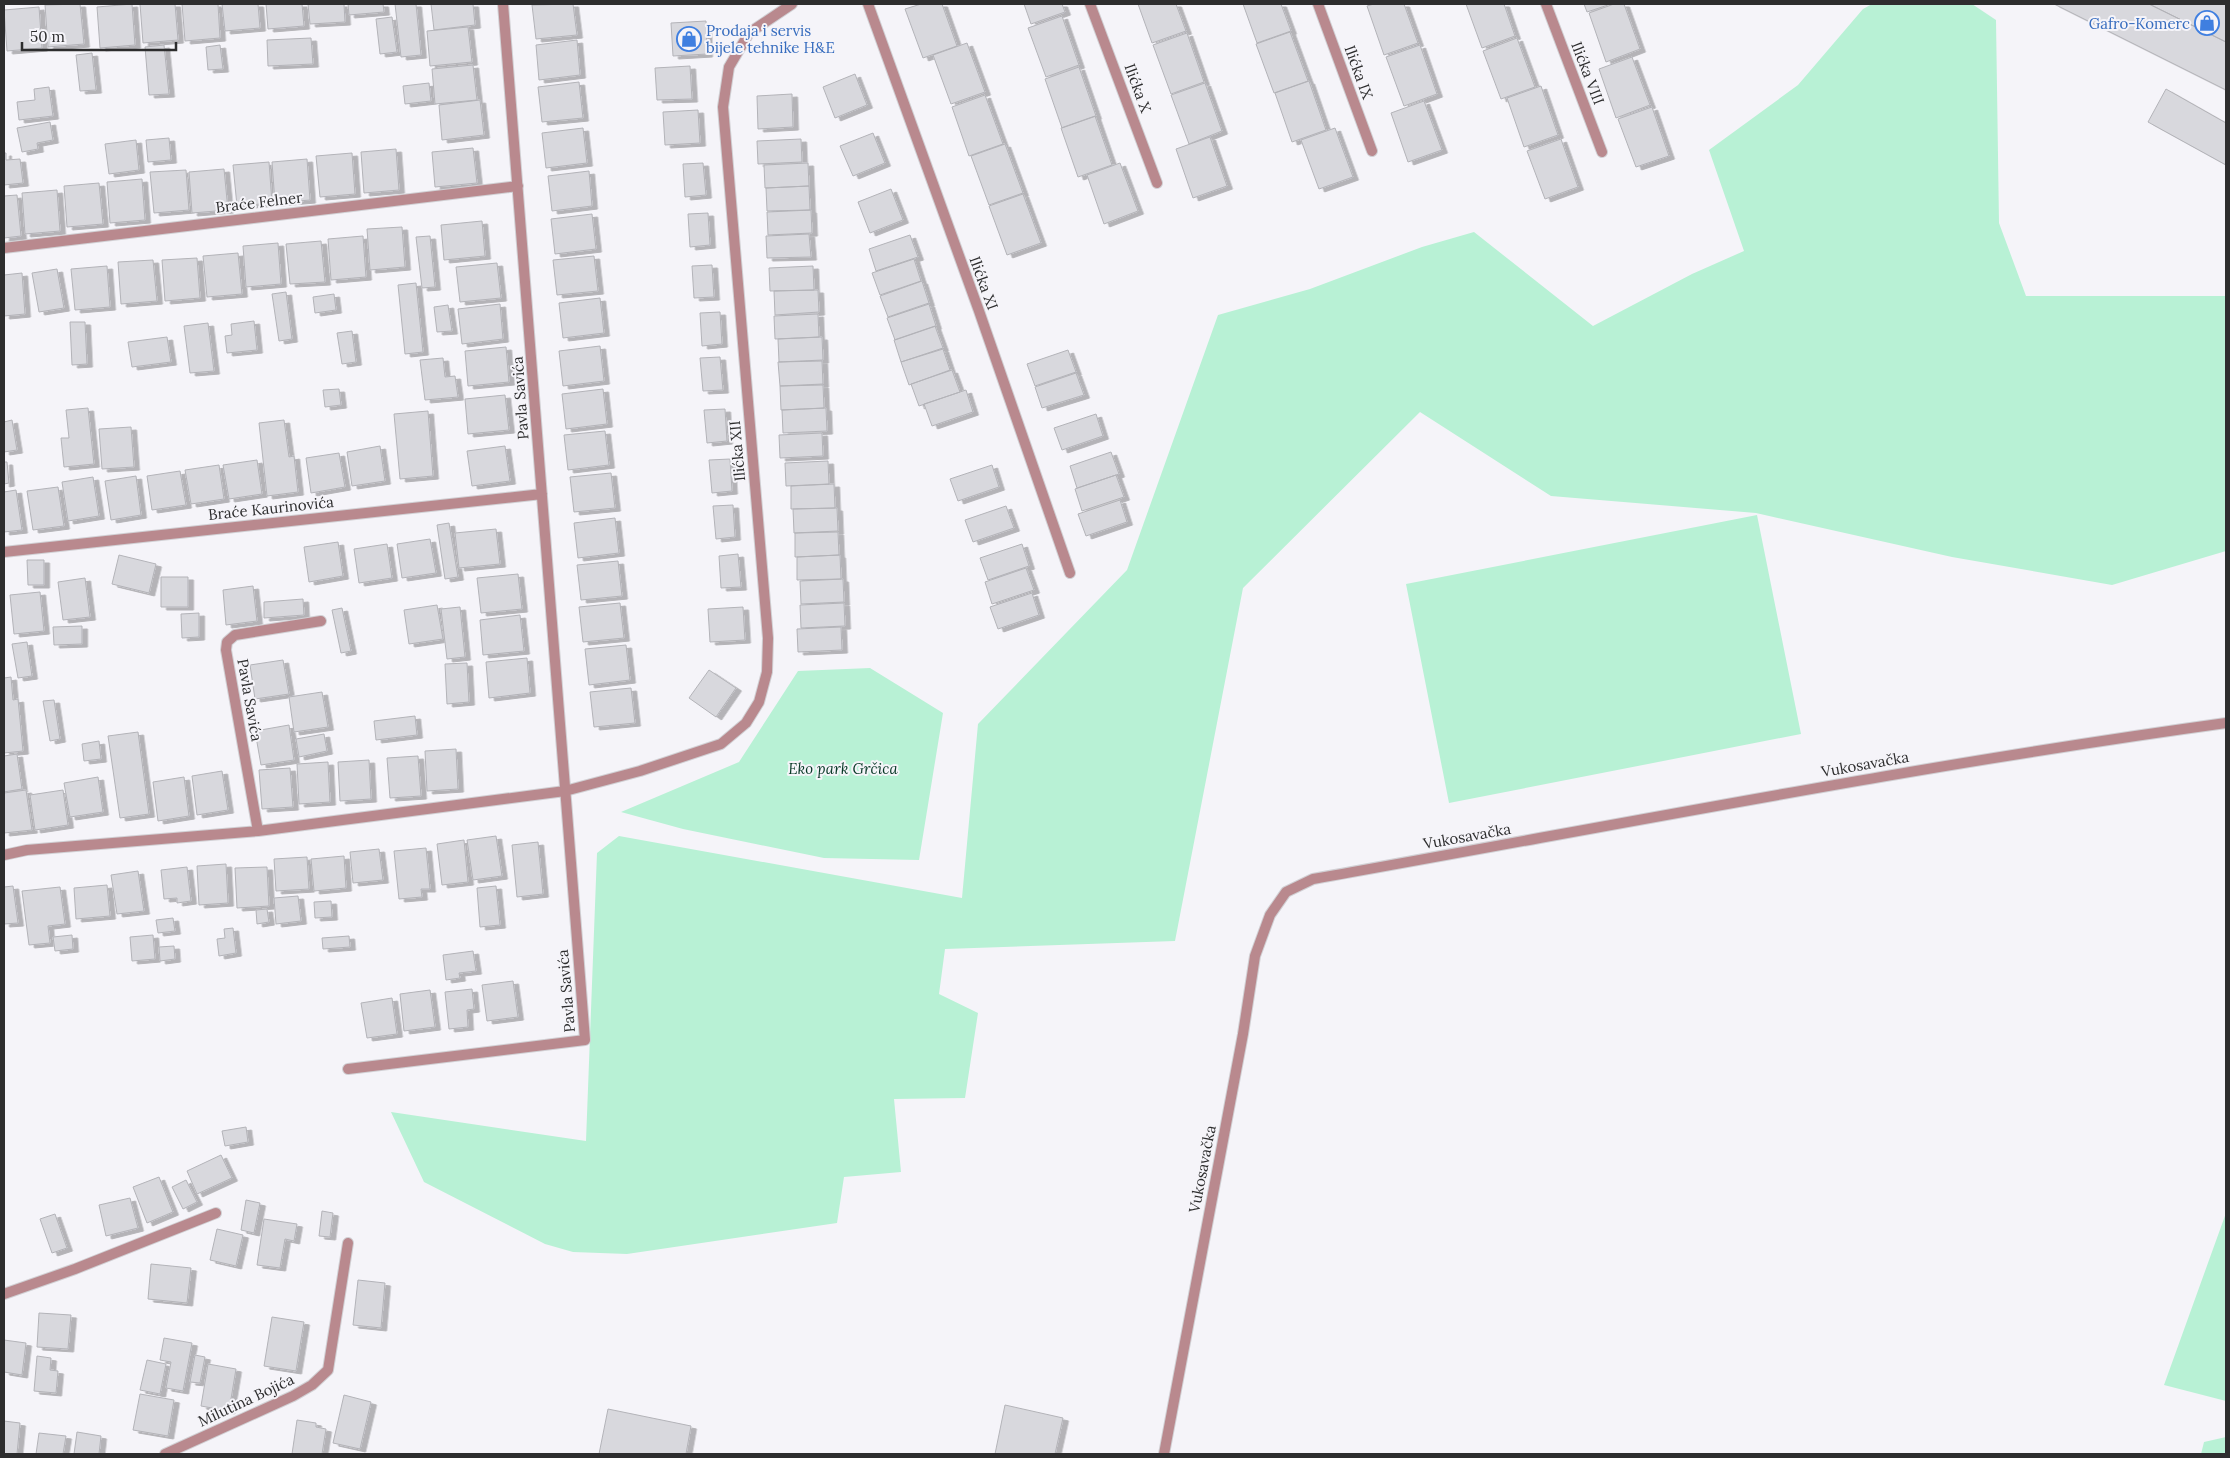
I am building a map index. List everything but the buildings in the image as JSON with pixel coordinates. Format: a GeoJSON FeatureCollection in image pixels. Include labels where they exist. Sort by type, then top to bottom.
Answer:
{"type":"FeatureCollection","features":[{"type":"Feature","properties":{"kind":"street","name":"Pavla Savića"},"geometry":{"type":"LineString","coordinates":[[348,1069],[585,1040],[503,4]]}},
{"type":"Feature","properties":{"kind":"street","name":"Ilićka XII"},"geometry":{"type":"LineString","coordinates":[[565,791],[640,771],[721,744],[746,723],[759,702],[767,672],[768,638],[723,107],[729,67],[750,34],[792,4]]}},
{"type":"Feature","properties":{"kind":"street","name":"Ilićka XI"},"geometry":{"type":"LineString","coordinates":[[868,4],[979,311],[1070,573]]}},
{"type":"Feature","properties":{"kind":"street","name":"Ilićka X"},"geometry":{"type":"LineString","coordinates":[[1090,4],[1157,183]]}},
{"type":"Feature","properties":{"kind":"street","name":"Ilićka IX"},"geometry":{"type":"LineString","coordinates":[[1318,4],[1372,151]]}},
{"type":"Feature","properties":{"kind":"street","name":"Ilićka VIII"},"geometry":{"type":"LineString","coordinates":[[1546,4],[1602,152]]}},
{"type":"Feature","properties":{"kind":"street","name":"Braće Felner"},"geometry":{"type":"LineString","coordinates":[[4,248],[518,186]]}},
{"type":"Feature","properties":{"kind":"street","name":"Braće Kaurinovića"},"geometry":{"type":"LineString","coordinates":[[4,552],[542,494]]}},
{"type":"Feature","properties":{"kind":"street","name":"Pavla Savića"},"geometry":{"type":"LineString","coordinates":[[258,830],[226,650],[227,642],[235,636],[321,621]]}},
{"type":"Feature","properties":{"kind":"street","name":"Vukosavačka"},"geometry":{"type":"LineString","coordinates":[[1164,1454],[1241,1044],[1255,956],[1270,915],[1286,892],[1313,879],[1570,832],[2075,744],[2226,723]]}},
{"type":"Feature","properties":{"kind":"street"},"geometry":{"type":"LineString","coordinates":[[4,855],[27,850],[258,830],[565,791]]}},
{"type":"Feature","properties":{"kind":"street"},"geometry":{"type":"LineString","coordinates":[[4,1294],[75,1269],[216,1213]]}},
{"type":"Feature","properties":{"kind":"street","name":"Milutina Bojića"},"geometry":{"type":"LineString","coordinates":[[165,1454],[293,1396],[312,1385],[328,1370],[348,1243]]}},
{"type":"Feature","properties":{"kind":"green space"},"geometry":{"type":"Polygon","coordinates":[[[1872,4],[1972,4],[1996,20],[1999,223],[2026,296],[2226,296],[2226,551],[2112,585],[1952,557],[1756,513],[1551,496],[1420,412],[1243,588],[1175,941],[945,949],[939,994],[978,1013],[965,1098],[894,1099],[901,1172],[844,1177],[837,1223],[627,1254],[573,1252],[545,1244],[424,1182],[391,1112],[586,1141],[597,853],[619,836],[962,898],[978,724],[1127,570],[1218,315],[1310,289],[1422,247],[1474,232],[1593,326],[1692,274],[1744,251],[1709,150],[1798,85],[1863,9],[1872,4]]]}},
{"type":"Feature","properties":{"kind":"green space"},"geometry":{"type":"Polygon","coordinates":[[[1757,515],[1801,734],[1449,803],[1406,584],[1757,515]]]}},
{"type":"Feature","properties":{"kind":"green space","name":"Eko park Grčica"},"geometry":{"type":"Polygon","coordinates":[[[870,668],[943,713],[919,860],[824,858],[683,829],[621,812],[739,762],[798,671],[870,668]]]}},
{"type":"Feature","properties":{"kind":"green space"},"geometry":{"type":"Polygon","coordinates":[[[2226,1213],[2226,1401],[2164,1385],[2226,1213]]]}},
{"type":"Feature","properties":{"kind":"green space"},"geometry":{"type":"Polygon","coordinates":[[[2226,1437],[2226,1454],[2201,1454],[2204,1442],[2226,1437]]]}},
{"type":"Feature","properties":{"kind":"place","name":"Gafro-Komerc"},"geometry":{"type":"Point","coordinates":[2207,23]}},
{"type":"Feature","properties":{"kind":"place","name":"Prodaja i servis bijele tehnike H&E"},"geometry":{"type":"Point","coordinates":[689,39]}}]}
